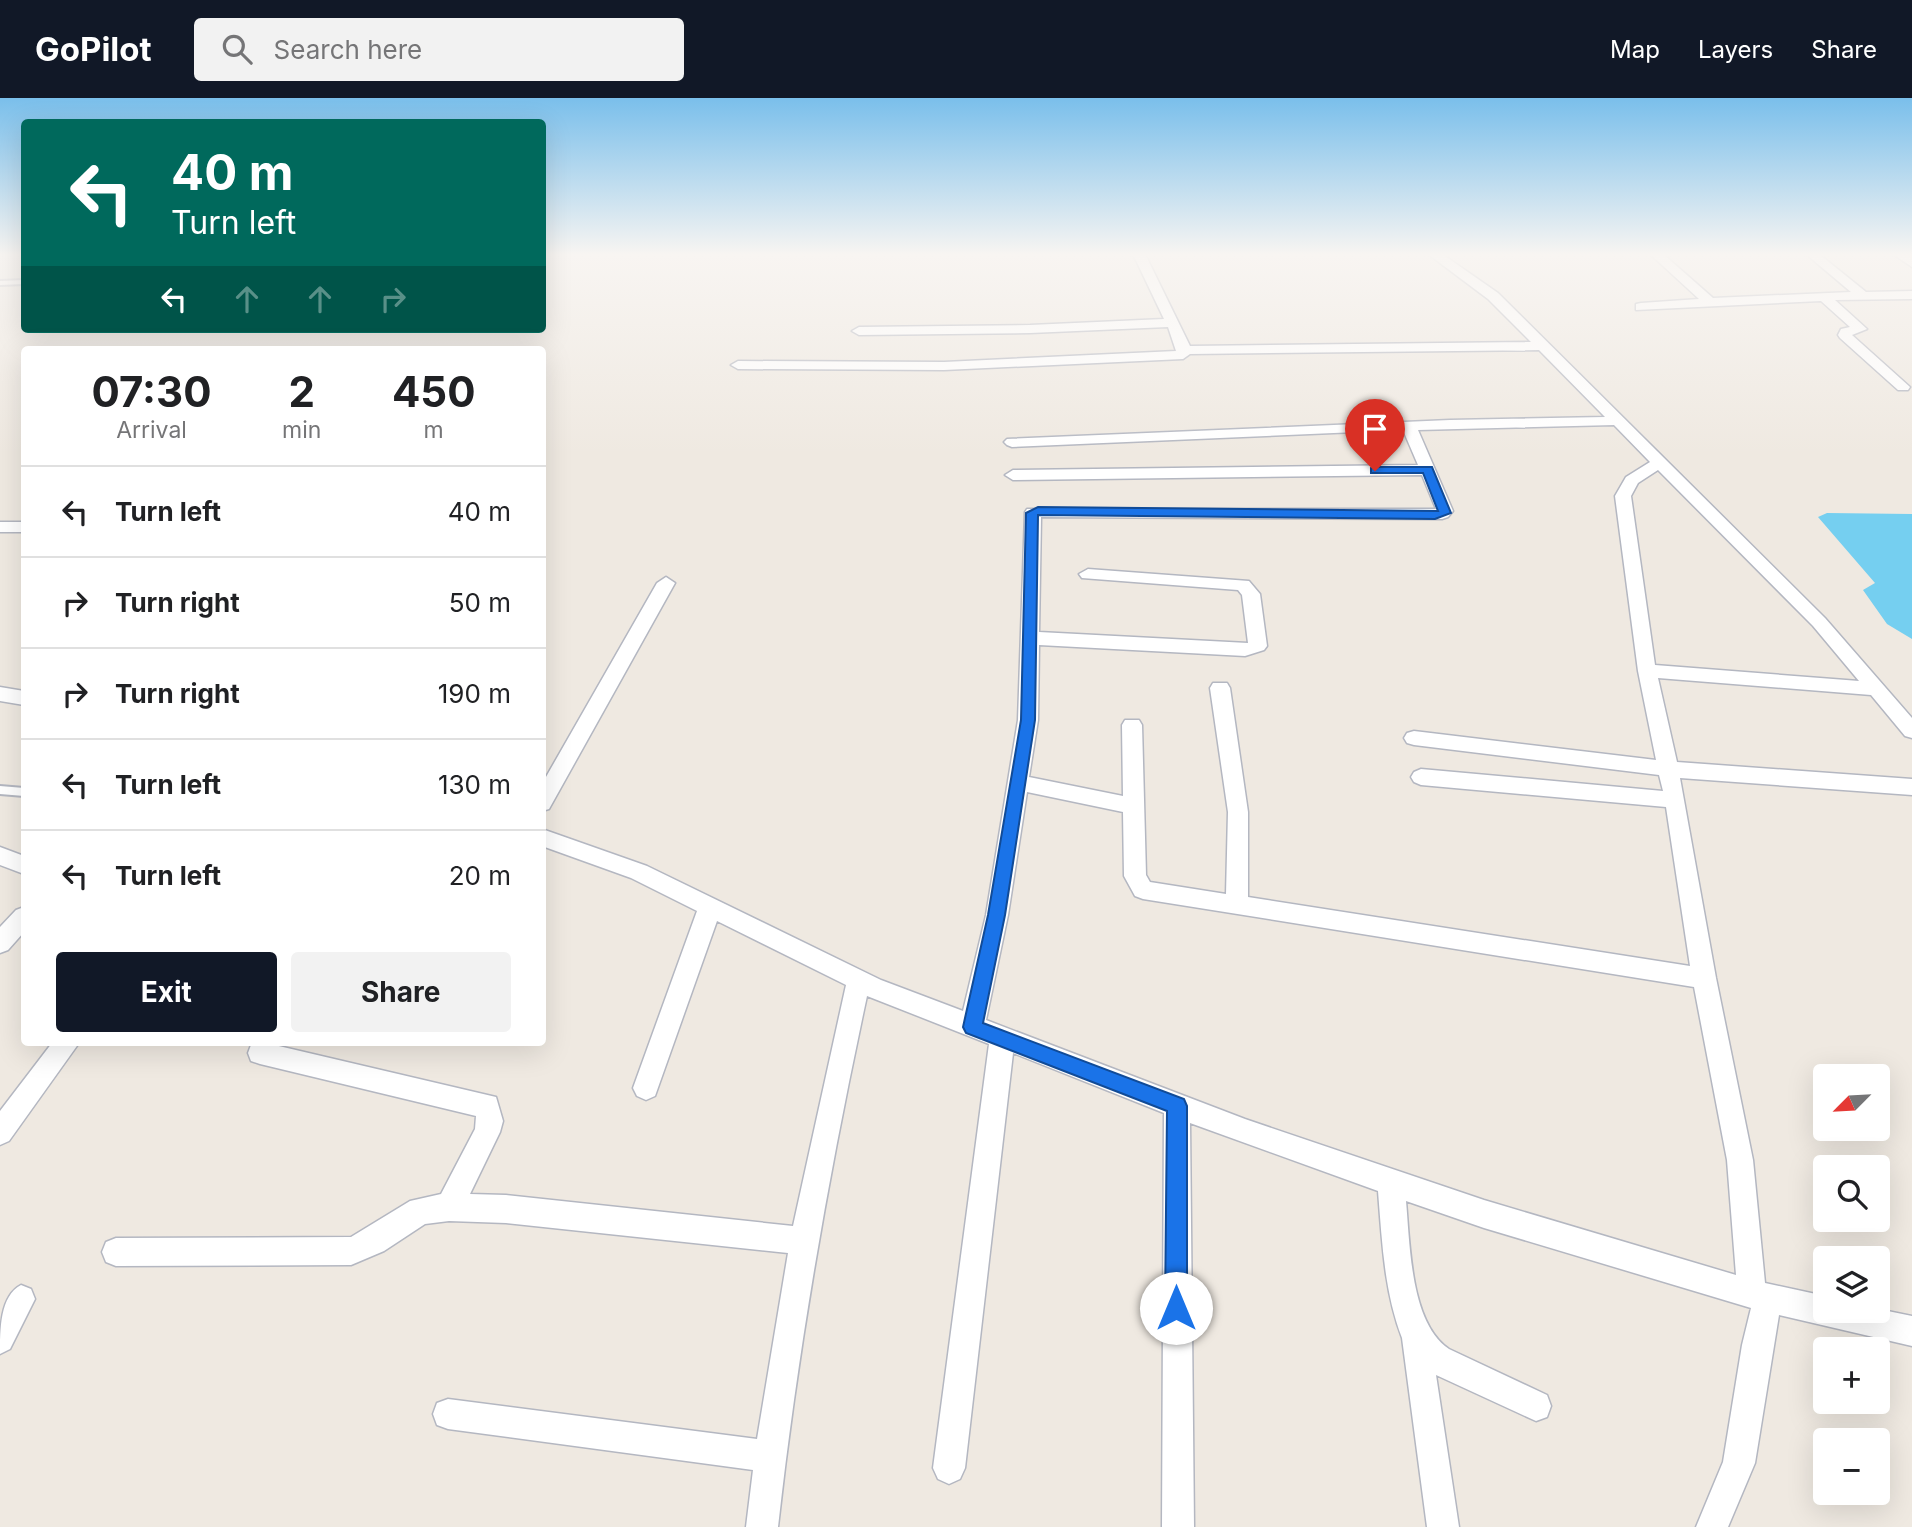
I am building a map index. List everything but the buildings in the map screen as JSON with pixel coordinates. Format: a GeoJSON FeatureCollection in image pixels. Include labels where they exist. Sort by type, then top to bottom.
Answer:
{"type":"FeatureCollection","features":[{"type":"Feature","properties":{"kind":"street"},"geometry":{"type":"LineString","coordinates":[[1518,321],[1818,622],[1912,731]]}},
{"type":"Feature","properties":{"kind":"street"},"geometry":{"type":"LineString","coordinates":[[1851,321],[1860,329],[1846,332],[1846,335],[1908,387]]}},
{"type":"Feature","properties":{"kind":"street"},"geometry":{"type":"LineString","coordinates":[[859,331],[1030,329],[1172,323],[1185,350]]}},
{"type":"Feature","properties":{"kind":"street"},"geometry":{"type":"LineString","coordinates":[[1185,350],[1543,346]]}},
{"type":"Feature","properties":{"kind":"street"},"geometry":{"type":"LineString","coordinates":[[738,365],[944,366],[1171,357],[1183,355],[1185,350]]}},
{"type":"Feature","properties":{"kind":"street"},"geometry":{"type":"LineString","coordinates":[[1874,384],[1908,387]]}},
{"type":"Feature","properties":{"kind":"street"},"geometry":{"type":"LineString","coordinates":[[1013,442],[1409,426],[1617,421]]}},
{"type":"Feature","properties":{"kind":"street"},"geometry":{"type":"LineString","coordinates":[[972,1027],[997,915],[1028,720],[1032,515],[1035,511],[1439,515],[1445,511],[1409,426]]}},
{"type":"Feature","properties":{"kind":"street"},"geometry":{"type":"LineString","coordinates":[[1658,463],[1632,480],[1623,496],[1647,671],[1675,800],[1704,978],[1740,1160],[1760,1296],[1757,1345],[1739,1463],[1712,1527]]}},
{"type":"Feature","properties":{"kind":"street"},"geometry":{"type":"LineString","coordinates":[[1013,475],[1428,470]]}},
{"type":"Feature","properties":{"kind":"street"},"geometry":{"type":"LineString","coordinates":[[0,527],[21,527]]}},
{"type":"Feature","properties":{"kind":"street"},"geometry":{"type":"LineString","coordinates":[[1030,638],[1245,650],[1258,646],[1251,594],[1243,585],[1088,574]]}},
{"type":"Feature","properties":{"kind":"street"},"geometry":{"type":"LineString","coordinates":[[546,796],[666,583]]}},
{"type":"Feature","properties":{"kind":"street"},"geometry":{"type":"LineString","coordinates":[[1647,671],[1876,689]]}},
{"type":"Feature","properties":{"kind":"street"},"geometry":{"type":"LineString","coordinates":[[1220,688],[1238,812],[1237,905]]}},
{"type":"Feature","properties":{"kind":"street"},"geometry":{"type":"LineString","coordinates":[[0,694],[21,698]]}},
{"type":"Feature","properties":{"kind":"street"},"geometry":{"type":"LineString","coordinates":[[1132,725],[1135,876],[1139,886],[1151,892],[1704,978]]}},
{"type":"Feature","properties":{"kind":"street"},"geometry":{"type":"LineString","coordinates":[[1413,738],[1754,778],[1912,787]]}},
{"type":"Feature","properties":{"kind":"street"},"geometry":{"type":"LineString","coordinates":[[1421,777],[1675,800]]}},
{"type":"Feature","properties":{"kind":"street"},"geometry":{"type":"LineString","coordinates":[[1020,783],[1134,806]]}},
{"type":"Feature","properties":{"kind":"street"},"geometry":{"type":"LineString","coordinates":[[546,838],[639,872],[859,980],[1002,1039],[1177,1106],[1484,1214],[1760,1296],[1912,1331]]}},
{"type":"Feature","properties":{"kind":"street"},"geometry":{"type":"LineString","coordinates":[[0,856],[21,864]]}},
{"type":"Feature","properties":{"kind":"street"},"geometry":{"type":"LineString","coordinates":[[646,1088],[710,907]]}},
{"type":"Feature","properties":{"kind":"street"},"geometry":{"type":"LineString","coordinates":[[0,943],[21,920]]}},
{"type":"Feature","properties":{"kind":"street"},"geometry":{"type":"LineString","coordinates":[[762,1527],[769,1456],[823,1136],[859,980]]}},
{"type":"Feature","properties":{"kind":"street"},"geometry":{"type":"LineString","coordinates":[[949,1468],[1002,1039]]}},
{"type":"Feature","properties":{"kind":"street"},"geometry":{"type":"LineString","coordinates":[[0,1132],[65,1046]]}},
{"type":"Feature","properties":{"kind":"street"},"geometry":{"type":"LineString","coordinates":[[260,1053],[487,1106],[490,1121],[487,1132],[449,1208]]}},
{"type":"Feature","properties":{"kind":"street"},"geometry":{"type":"LineString","coordinates":[[1177,1106],[1178,1527]]}},
{"type":"Feature","properties":{"kind":"street"},"geometry":{"type":"LineString","coordinates":[[1391,1181],[1405,1303],[1416,1338],[1443,1527]]}},
{"type":"Feature","properties":{"kind":"street"},"geometry":{"type":"LineString","coordinates":[[116,1252],[351,1251],[374,1241],[420,1211],[449,1208],[506,1209],[806,1241]]}},
{"type":"Feature","properties":{"kind":"street"},"geometry":{"type":"LineString","coordinates":[[0,1339],[21,1299]]}},
{"type":"Feature","properties":{"kind":"street"},"geometry":{"type":"LineString","coordinates":[[1416,1338],[1424,1350],[1438,1360],[1536,1406]]}},
{"type":"Feature","properties":{"kind":"street"},"geometry":{"type":"LineString","coordinates":[[447,1414],[769,1456]]}},
{"type":"Feature","properties":{"kind":"lane"},"geometry":{"type":"LineString","coordinates":[[0,790],[21,792]]}},
{"type":"Feature","properties":{"kind":"water"},"geometry":{"type":"Polygon","coordinates":[[[1827,513],[1912,514],[1912,639],[1887,624],[1863,590],[1875,583],[1818,517],[1827,513]]]}},
{"type":"Feature","properties":{"kind":"route"},"geometry":{"type":"LineString","coordinates":[[1176,1308],[1177,1106],[972,1027],[997,915],[1028,720],[1032,513],[1038,510],[1435,516],[1445,513],[1428,470],[1375,471]]}}]}
